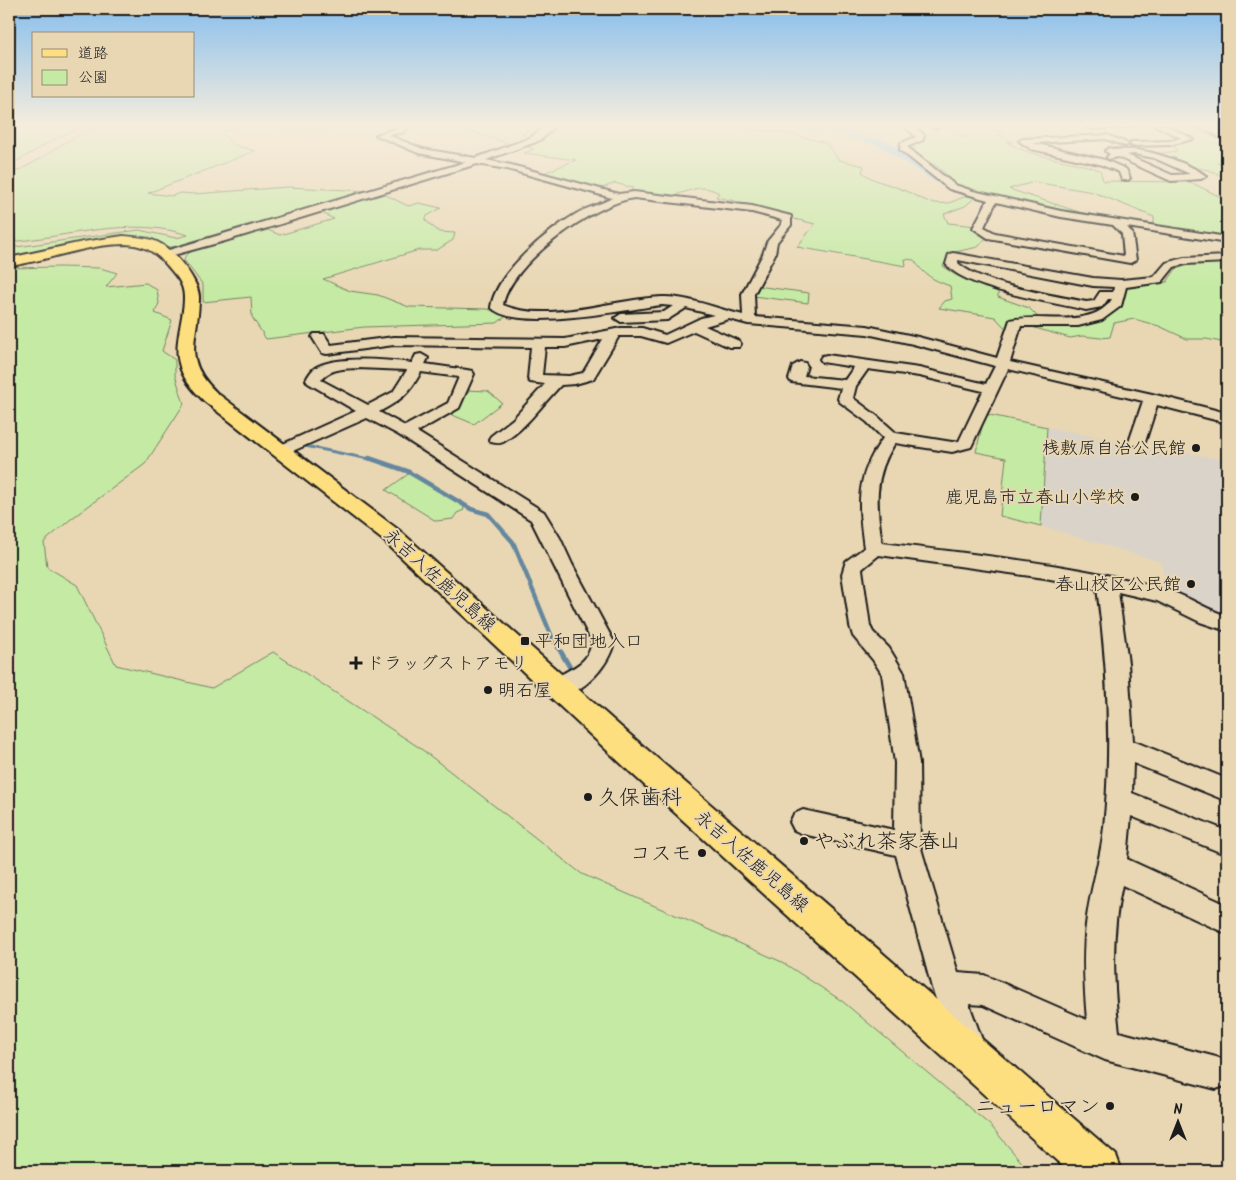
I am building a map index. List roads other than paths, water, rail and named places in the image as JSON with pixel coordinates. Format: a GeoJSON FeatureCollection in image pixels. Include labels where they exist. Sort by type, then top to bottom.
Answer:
{"type":"FeatureCollection","features":[{"type":"Feature","properties":{"kind":"main road","name":"永吉入佐鹿児島線"},"geometry":{"type":"LineString","coordinates":[[9,262],[121,240],[146,242],[166,254],[191,289],[192,302],[184,352],[196,381],[214,399],[280,451],[338,492],[402,544],[639,762],[971,1054],[1100,1171]]}},
{"type":"Feature","properties":{"kind":"street"},"geometry":{"type":"LineString","coordinates":[[166,254],[415,180]]}},
{"type":"Feature","properties":{"kind":"street"},"geometry":{"type":"LineString","coordinates":[[557,180],[620,197]]}},
{"type":"Feature","properties":{"kind":"street"},"geometry":{"type":"LineString","coordinates":[[945,180],[952,187],[1036,210],[1227,240]]}},
{"type":"Feature","properties":{"kind":"street"},"geometry":{"type":"LineString","coordinates":[[748,320],[750,316],[748,294],[769,254],[772,242],[786,225],[787,218],[726,206],[634,195],[620,197],[578,217],[558,231],[534,252],[501,289],[496,300],[497,307],[506,312],[531,316],[528,328],[570,327],[596,321],[667,316],[685,303],[727,316],[748,320],[867,330],[926,343],[1003,364],[1152,398],[1227,418]]}},
{"type":"Feature","properties":{"kind":"street"},"geometry":{"type":"LineString","coordinates":[[993,199],[992,211],[986,222],[978,228],[992,236],[1033,232],[1075,246],[1130,260],[1124,246],[1127,233]]}},
{"type":"Feature","properties":{"kind":"street"},"geometry":{"type":"LineString","coordinates":[[1015,214],[1127,233]]}},
{"type":"Feature","properties":{"kind":"street"},"geometry":{"type":"LineString","coordinates":[[1118,224],[1127,233]]}},
{"type":"Feature","properties":{"kind":"street"},"geometry":{"type":"LineString","coordinates":[[1120,290],[1094,282],[953,256],[953,267],[967,276],[1054,302],[1086,306],[1098,304],[1104,295],[1158,280],[1168,266],[1178,262],[1227,259]]}},
{"type":"Feature","properties":{"kind":"street"},"geometry":{"type":"LineString","coordinates":[[861,364],[860,370],[849,385],[845,399],[872,419],[891,437],[960,447],[965,444],[1003,364],[1015,323],[1097,317],[1117,303],[1120,290]]}},
{"type":"Feature","properties":{"kind":"street"},"geometry":{"type":"LineString","coordinates":[[319,338],[327,350],[377,342],[565,343],[614,333],[642,332],[666,339],[706,321],[727,316]]}},
{"type":"Feature","properties":{"kind":"street"},"geometry":{"type":"LineString","coordinates":[[694,326],[734,344]]}},
{"type":"Feature","properties":{"kind":"street"},"geometry":{"type":"LineString","coordinates":[[538,344],[536,378],[557,380],[583,378],[588,376],[614,333]]}},
{"type":"Feature","properties":{"kind":"street"},"geometry":{"type":"LineString","coordinates":[[280,451],[367,412],[403,390],[432,342]]}},
{"type":"Feature","properties":{"kind":"street"},"geometry":{"type":"LineString","coordinates":[[827,359],[919,372],[991,388]]}},
{"type":"Feature","properties":{"kind":"street"},"geometry":{"type":"LineString","coordinates":[[405,432],[439,415],[454,405],[467,374],[348,363],[319,370],[313,377],[316,383],[405,432],[538,516],[603,642],[603,652],[597,663],[559,688]]}},
{"type":"Feature","properties":{"kind":"street"},"geometry":{"type":"LineString","coordinates":[[800,366],[796,379],[849,385]]}},
{"type":"Feature","properties":{"kind":"street"},"geometry":{"type":"LineString","coordinates":[[497,439],[518,422],[557,380]]}},
{"type":"Feature","properties":{"kind":"street"},"geometry":{"type":"LineString","coordinates":[[1138,442],[1152,398]]}},
{"type":"Feature","properties":{"kind":"street"},"geometry":{"type":"LineString","coordinates":[[891,437],[881,452],[868,491],[868,509],[874,548],[853,566],[852,574],[860,626],[864,636],[881,654],[893,674],[907,763],[907,845],[947,988],[971,1054]]}},
{"type":"Feature","properties":{"kind":"street"},"geometry":{"type":"LineString","coordinates":[[874,548],[1044,571],[1106,583],[1162,595],[1207,618],[1227,623]]}},
{"type":"Feature","properties":{"kind":"street"},"geometry":{"type":"LineString","coordinates":[[1105,1044],[1100,1000],[1099,958],[1101,917],[1112,866],[1119,799],[1120,747],[1115,637],[1106,583]]}},
{"type":"Feature","properties":{"kind":"street"},"geometry":{"type":"LineString","coordinates":[[1120,747],[1227,790]]}},
{"type":"Feature","properties":{"kind":"street"},"geometry":{"type":"LineString","coordinates":[[1119,799],[1227,844]]}},
{"type":"Feature","properties":{"kind":"street"},"geometry":{"type":"LineString","coordinates":[[804,822],[907,845]]}},
{"type":"Feature","properties":{"kind":"street"},"geometry":{"type":"LineString","coordinates":[[1112,866],[1227,920]]}},
{"type":"Feature","properties":{"kind":"street"},"geometry":{"type":"LineString","coordinates":[[947,988],[984,990],[1105,1044],[1216,1074]]}},
{"type":"Feature","properties":{"kind":"waterway"},"geometry":{"type":"LineString","coordinates":[[305,446],[374,460]]}},
{"type":"Feature","properties":{"kind":"waterway"},"geometry":{"type":"LineString","coordinates":[[369,458],[407,471],[471,509],[488,514],[513,542],[554,642]]}},
{"type":"Feature","properties":{"kind":"waterway"},"geometry":{"type":"LineString","coordinates":[[554,640],[572,671]]}},
{"type":"Feature","properties":{"kind":"place","name":"桟敷原自治公民館"},"geometry":{"type":"Point","coordinates":[1196,448]}},
{"type":"Feature","properties":{"kind":"place","name":"鹿児島市立春山小学校"},"geometry":{"type":"Point","coordinates":[1135,497]}},
{"type":"Feature","properties":{"kind":"place","name":"春山校区公民館"},"geometry":{"type":"Point","coordinates":[1191,584]}},
{"type":"Feature","properties":{"kind":"place","name":"平和団地入口"},"geometry":{"type":"Point","coordinates":[525,641]}},
{"type":"Feature","properties":{"kind":"place","name":"ドラッグストアモリ"},"geometry":{"type":"Point","coordinates":[356,663]}},
{"type":"Feature","properties":{"kind":"place","name":"明石屋"},"geometry":{"type":"Point","coordinates":[488,690]}},
{"type":"Feature","properties":{"kind":"place","name":"久保歯科"},"geometry":{"type":"Point","coordinates":[588,797]}},
{"type":"Feature","properties":{"kind":"place","name":"やぶれ茶家春山"},"geometry":{"type":"Point","coordinates":[804,841]}},
{"type":"Feature","properties":{"kind":"place","name":"コスモ"},"geometry":{"type":"Point","coordinates":[702,853]}},
{"type":"Feature","properties":{"kind":"place","name":"ニューロマン"},"geometry":{"type":"Point","coordinates":[1110,1106]}}]}
